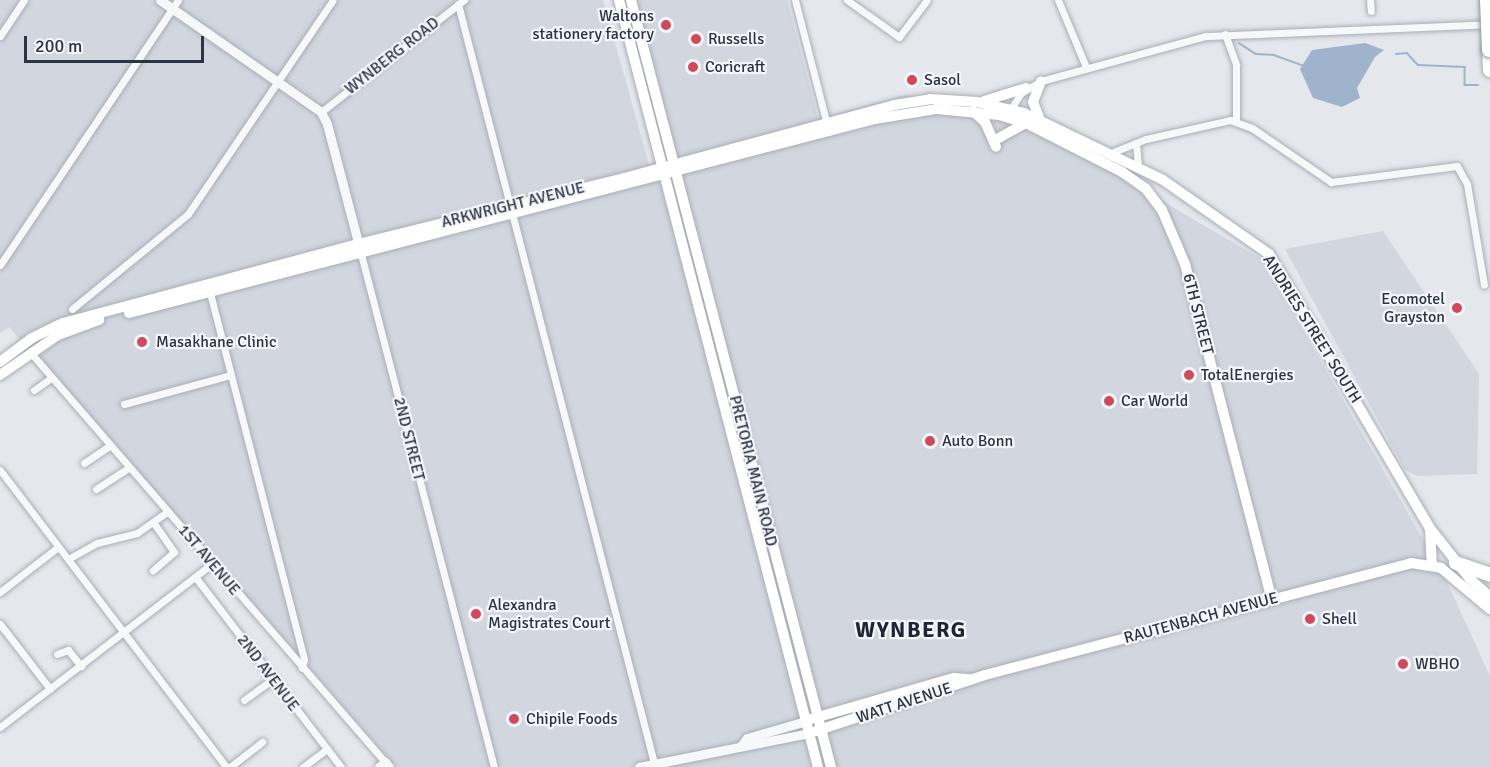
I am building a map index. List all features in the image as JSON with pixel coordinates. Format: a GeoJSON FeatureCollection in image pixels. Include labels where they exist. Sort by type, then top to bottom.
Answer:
{"type":"FeatureCollection","features":[{"type":"Feature","properties":{"kind":"highway"},"geometry":{"type":"LineString","coordinates":[[1487,0],[1490,70]]}},
{"type":"Feature","properties":{"kind":"highway"},"geometry":{"type":"LineString","coordinates":[[1456,563],[1490,574]]}},
{"type":"Feature","properties":{"kind":"main road","name":"PRETORIA MAIN ROAD"},"geometry":{"type":"LineString","coordinates":[[619,0],[663,172],[811,719],[820,730],[831,767]]}},
{"type":"Feature","properties":{"kind":"main road","name":"PRETORIA MAIN ROAD"},"geometry":{"type":"LineString","coordinates":[[631,0],[681,191],[811,719],[809,733],[818,767]]}},
{"type":"Feature","properties":{"kind":"main road"},"geometry":{"type":"LineString","coordinates":[[1040,120],[1033,102],[1041,81]]}},
{"type":"Feature","properties":{"kind":"main road"},"geometry":{"type":"LineString","coordinates":[[1026,88],[975,106],[997,143],[1026,123]]}},
{"type":"Feature","properties":{"kind":"main road","name":"ARKWRIGHT AVENUE"},"geometry":{"type":"LineString","coordinates":[[26,348],[78,319],[209,289],[675,169],[827,127],[920,111],[975,106],[1009,113]]}},
{"type":"Feature","properties":{"kind":"main road","name":"ANDRIES STREET SOUTH"},"geometry":{"type":"LineString","coordinates":[[1009,113],[1040,120],[1138,166],[1194,198],[1269,254],[1430,527],[1456,563],[1490,597]]}},
{"type":"Feature","properties":{"kind":"main road","name":"6TH STREET"},"geometry":{"type":"LineString","coordinates":[[1009,113],[1136,181],[1153,197],[1169,223],[1185,264],[1272,600]]}},
{"type":"Feature","properties":{"kind":"main road","name":"ARKWRIGHT AVENUE"},"geometry":{"type":"LineString","coordinates":[[675,169],[691,169],[827,127]]}},
{"type":"Feature","properties":{"kind":"main road"},"geometry":{"type":"LineString","coordinates":[[681,191],[691,169]]}},
{"type":"Feature","properties":{"kind":"main road","name":"ARKWRIGHT AVENUE"},"geometry":{"type":"LineString","coordinates":[[510,210],[649,180],[663,172]]}},
{"type":"Feature","properties":{"kind":"main road"},"geometry":{"type":"LineString","coordinates":[[649,180],[669,194]]}},
{"type":"Feature","properties":{"kind":"main road"},"geometry":{"type":"LineString","coordinates":[[0,362],[26,348]]}},
{"type":"Feature","properties":{"kind":"main road"},"geometry":{"type":"LineString","coordinates":[[0,375],[26,348]]}},
{"type":"Feature","properties":{"kind":"main road"},"geometry":{"type":"LineString","coordinates":[[1430,527],[1432,564],[1452,576],[1490,609]]}},
{"type":"Feature","properties":{"kind":"main road","name":"RAUTENBACH AVENUE"},"geometry":{"type":"LineString","coordinates":[[970,679],[1401,565],[1432,564]]}},
{"type":"Feature","properties":{"kind":"main road","name":"WATT AVENUE"},"geometry":{"type":"LineString","coordinates":[[809,733],[902,700],[954,678],[970,679]]}},
{"type":"Feature","properties":{"kind":"main road","name":"WATT AVENUE"},"geometry":{"type":"LineString","coordinates":[[811,719],[902,700]]}},
{"type":"Feature","properties":{"kind":"street"},"geometry":{"type":"LineString","coordinates":[[0,36],[24,0]]}},
{"type":"Feature","properties":{"kind":"street"},"geometry":{"type":"LineString","coordinates":[[160,0],[175,4],[321,112]]}},
{"type":"Feature","properties":{"kind":"street"},"geometry":{"type":"LineString","coordinates":[[72,309],[188,214],[333,0]]}},
{"type":"Feature","properties":{"kind":"street"},"geometry":{"type":"LineString","coordinates":[[795,0],[827,127]]}},
{"type":"Feature","properties":{"kind":"street"},"geometry":{"type":"LineString","coordinates":[[847,0],[899,37],[927,0]]}},
{"type":"Feature","properties":{"kind":"street"},"geometry":{"type":"LineString","coordinates":[[1058,0],[1086,67]]}},
{"type":"Feature","properties":{"kind":"street"},"geometry":{"type":"LineString","coordinates":[[1370,0],[1371,11]]}},
{"type":"Feature","properties":{"kind":"street"},"geometry":{"type":"LineString","coordinates":[[461,2],[510,210],[660,765]]}},
{"type":"Feature","properties":{"kind":"street","name":"WYNBERG ROAD"},"geometry":{"type":"LineString","coordinates":[[321,112],[461,2]]}},
{"type":"Feature","properties":{"kind":"street"},"geometry":{"type":"LineString","coordinates":[[0,265],[175,4]]}},
{"type":"Feature","properties":{"kind":"street"},"geometry":{"type":"LineString","coordinates":[[1009,113],[1026,88],[1041,81],[1086,67],[1225,34],[1490,24]]}},
{"type":"Feature","properties":{"kind":"street"},"geometry":{"type":"LineString","coordinates":[[1225,34],[1236,65],[1236,120]]}},
{"type":"Feature","properties":{"kind":"street","name":"2ND STREET"},"geometry":{"type":"LineString","coordinates":[[321,112],[360,249],[494,767]]}},
{"type":"Feature","properties":{"kind":"street"},"geometry":{"type":"LineString","coordinates":[[1111,153],[1136,143],[1215,121],[1236,120],[1331,182],[1354,181],[1444,165],[1460,168],[1468,190],[1484,285]]}},
{"type":"Feature","properties":{"kind":"street"},"geometry":{"type":"LineString","coordinates":[[1136,143],[1138,166]]}},
{"type":"Feature","properties":{"kind":"street"},"geometry":{"type":"LineString","coordinates":[[209,289],[304,659],[302,668]]}},
{"type":"Feature","properties":{"kind":"street","name":"1ST AVENUE"},"geometry":{"type":"LineString","coordinates":[[26,348],[384,765]]}},
{"type":"Feature","properties":{"kind":"street"},"geometry":{"type":"LineString","coordinates":[[124,404],[231,375]]}},
{"type":"Feature","properties":{"kind":"street"},"geometry":{"type":"LineString","coordinates":[[34,390],[51,378]]}},
{"type":"Feature","properties":{"kind":"street"},"geometry":{"type":"LineString","coordinates":[[84,463],[109,446]]}},
{"type":"Feature","properties":{"kind":"street"},"geometry":{"type":"LineString","coordinates":[[96,489],[128,468]]}},
{"type":"Feature","properties":{"kind":"street"},"geometry":{"type":"LineString","coordinates":[[1,474],[228,767],[262,742]]}},
{"type":"Feature","properties":{"kind":"street"},"geometry":{"type":"LineString","coordinates":[[68,559],[90,546],[133,535],[168,511]]}},
{"type":"Feature","properties":{"kind":"street"},"geometry":{"type":"LineString","coordinates":[[153,522],[174,549],[153,570]]}},
{"type":"Feature","properties":{"kind":"street"},"geometry":{"type":"LineString","coordinates":[[0,592],[58,546]]}},
{"type":"Feature","properties":{"kind":"street"},"geometry":{"type":"LineString","coordinates":[[0,727],[212,564]]}},
{"type":"Feature","properties":{"kind":"street","name":"2ND AVENUE"},"geometry":{"type":"LineString","coordinates":[[196,578],[341,767]]}},
{"type":"Feature","properties":{"kind":"street"},"geometry":{"type":"LineString","coordinates":[[0,624],[50,689]]}},
{"type":"Feature","properties":{"kind":"street"},"geometry":{"type":"LineString","coordinates":[[57,654],[68,650],[81,666]]}},
{"type":"Feature","properties":{"kind":"street"},"geometry":{"type":"LineString","coordinates":[[244,700],[273,679]]}},
{"type":"Feature","properties":{"kind":"street","name":"WATT AVENUE"},"geometry":{"type":"LineString","coordinates":[[741,746],[747,738],[811,719]]}},
{"type":"Feature","properties":{"kind":"street","name":"WATT AVENUE"},"geometry":{"type":"LineString","coordinates":[[639,767],[660,765],[741,746],[749,748],[809,733]]}},
{"type":"Feature","properties":{"kind":"street"},"geometry":{"type":"LineString","coordinates":[[303,767],[327,749]]}},
{"type":"Feature","properties":{"kind":"shaded area"},"geometry":{"type":"Polygon","coordinates":[[[0,0],[603,0],[649,164],[678,156],[634,0],[787,0],[818,118],[906,95],[1001,107],[1263,260],[1446,580],[1490,676],[1490,767],[396,767],[9,327],[0,333],[0,0]]]}},
{"type":"Feature","properties":{"kind":"shaded area"},"geometry":{"type":"Polygon","coordinates":[[[1383,231],[1479,374],[1477,474],[1418,476],[1405,470],[1285,249],[1383,231]]]}},
{"type":"Feature","properties":{"kind":"water"},"geometry":{"type":"Polygon","coordinates":[[[1365,43],[1384,50],[1375,57],[1357,88],[1360,98],[1342,107],[1313,98],[1300,69],[1312,50],[1365,43]]]}},
{"type":"Feature","properties":{"kind":"waterway"},"geometry":{"type":"LineString","coordinates":[[1239,43],[1256,54],[1274,55],[1302,65]]}},
{"type":"Feature","properties":{"kind":"waterway"},"geometry":{"type":"LineString","coordinates":[[1396,54],[1407,53],[1418,65],[1465,67],[1465,85],[1478,85]]}},
{"type":"Feature","properties":{"kind":"place","name":"Waltons stationery factory"},"geometry":{"type":"Point","coordinates":[666,25]}},
{"type":"Feature","properties":{"kind":"place","name":"Russells"},"geometry":{"type":"Point","coordinates":[696,39]}},
{"type":"Feature","properties":{"kind":"place","name":"Coricraft"},"geometry":{"type":"Point","coordinates":[693,67]}},
{"type":"Feature","properties":{"kind":"place","name":"Sasol"},"geometry":{"type":"Point","coordinates":[912,80]}},
{"type":"Feature","properties":{"kind":"place","name":"Ecomotel Grayston"},"geometry":{"type":"Point","coordinates":[1457,308]}},
{"type":"Feature","properties":{"kind":"place","name":"Masakhane Clinic"},"geometry":{"type":"Point","coordinates":[142,342]}},
{"type":"Feature","properties":{"kind":"place","name":"TotalEnergies"},"geometry":{"type":"Point","coordinates":[1189,375]}},
{"type":"Feature","properties":{"kind":"place","name":"Car World"},"geometry":{"type":"Point","coordinates":[1109,401]}},
{"type":"Feature","properties":{"kind":"place","name":"Auto Bonn"},"geometry":{"type":"Point","coordinates":[930,441]}},
{"type":"Feature","properties":{"kind":"place","name":"Alexandra Magistrates Court"},"geometry":{"type":"Point","coordinates":[476,614]}},
{"type":"Feature","properties":{"kind":"place","name":"Shell"},"geometry":{"type":"Point","coordinates":[1310,619]}},
{"type":"Feature","properties":{"kind":"place","name":"WBHO"},"geometry":{"type":"Point","coordinates":[1403,664]}},
{"type":"Feature","properties":{"kind":"place","name":"Chipile Foods"},"geometry":{"type":"Point","coordinates":[514,719]}},
{"type":"Feature","properties":{"kind":"district","name":"WYNBERG"},"geometry":{"type":"Point","coordinates":[911,630]}}]}
